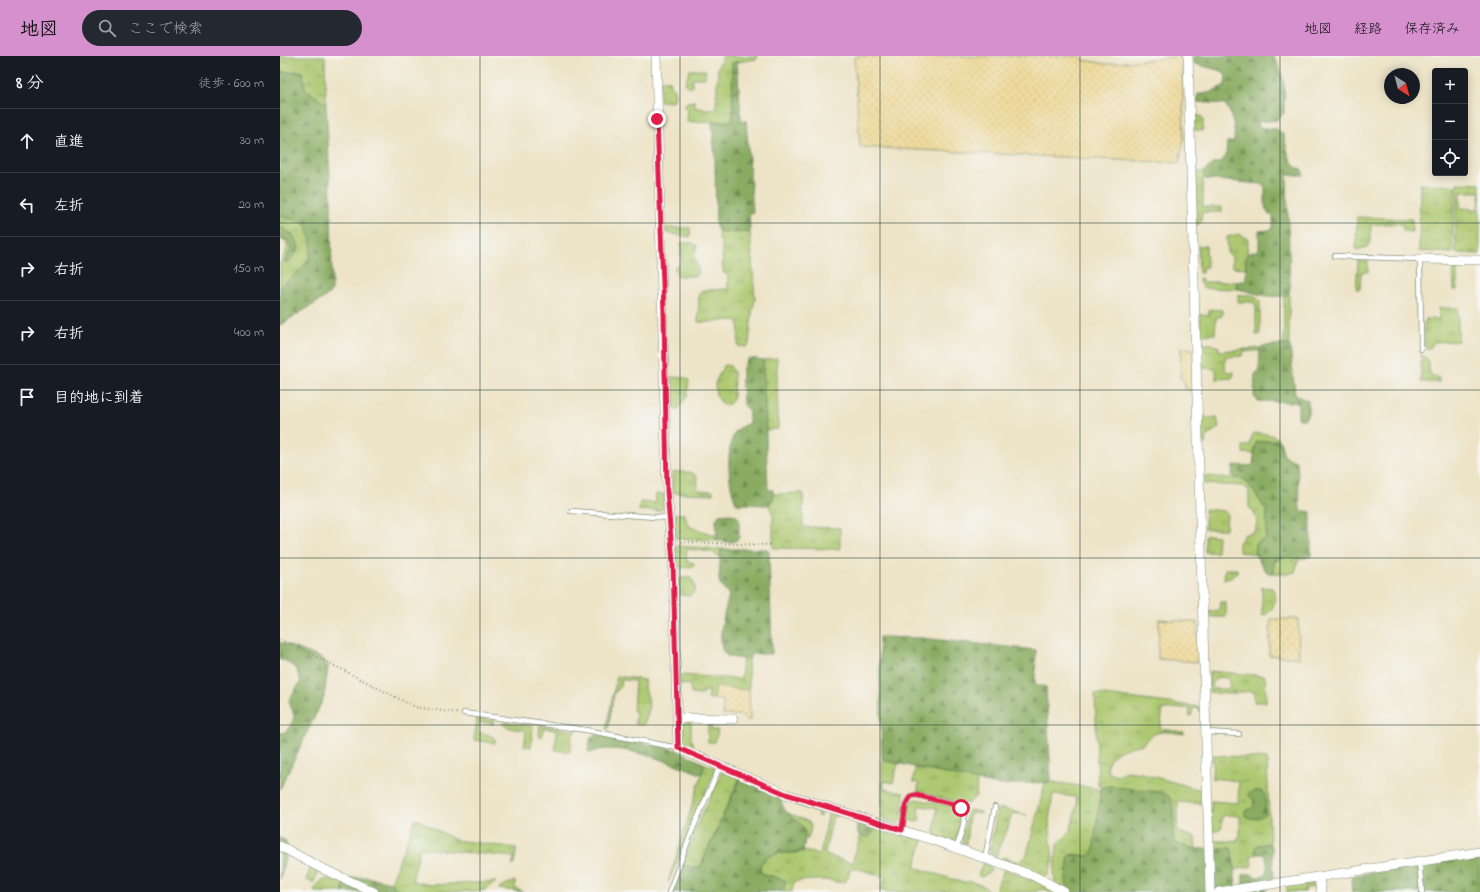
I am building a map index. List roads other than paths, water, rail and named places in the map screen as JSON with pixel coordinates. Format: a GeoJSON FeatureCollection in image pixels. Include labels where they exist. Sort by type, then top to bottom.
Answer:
{"type":"FeatureCollection","features":[{"type":"Feature","properties":{"kind":"street"},"geometry":{"type":"LineString","coordinates":[[656,56],[669,518],[678,748],[786,794],[957,848],[1034,876],[1064,892]]}},
{"type":"Feature","properties":{"kind":"street"},"geometry":{"type":"LineString","coordinates":[[1188,56],[1202,621],[1207,732],[1210,892]]}},
{"type":"Feature","properties":{"kind":"street"},"geometry":{"type":"LineString","coordinates":[[1420,259],[1480,260]]}},
{"type":"Feature","properties":{"kind":"street"},"geometry":{"type":"LineString","coordinates":[[677,718],[733,719]]}},
{"type":"Feature","properties":{"kind":"street"},"geometry":{"type":"LineString","coordinates":[[280,846],[319,867],[374,892]]}},
{"type":"Feature","properties":{"kind":"street"},"geometry":{"type":"LineString","coordinates":[[1219,892],[1480,852]]}},
{"type":"Feature","properties":{"kind":"street"},"geometry":{"type":"LineString","coordinates":[[1319,877],[1321,892]]}},
{"type":"Feature","properties":{"kind":"lane"},"geometry":{"type":"LineString","coordinates":[[1335,256],[1420,259],[1421,348]]}},
{"type":"Feature","properties":{"kind":"lane"},"geometry":{"type":"LineString","coordinates":[[571,511],[669,518]]}},
{"type":"Feature","properties":{"kind":"lane"},"geometry":{"type":"LineString","coordinates":[[464,714],[586,730],[678,748]]}},
{"type":"Feature","properties":{"kind":"lane"},"geometry":{"type":"LineString","coordinates":[[1207,732],[1239,734]]}},
{"type":"Feature","properties":{"kind":"lane"},"geometry":{"type":"LineString","coordinates":[[670,892],[692,831],[720,766]]}},
{"type":"Feature","properties":{"kind":"lane"},"geometry":{"type":"LineString","coordinates":[[902,830],[906,804],[911,796],[916,795],[957,805],[964,812],[957,848]]}},
{"type":"Feature","properties":{"kind":"lane"},"geometry":{"type":"LineString","coordinates":[[985,858],[995,807]]}},
{"type":"Feature","properties":{"kind":"lane"},"geometry":{"type":"LineString","coordinates":[[1419,861],[1422,892]]}}]}
